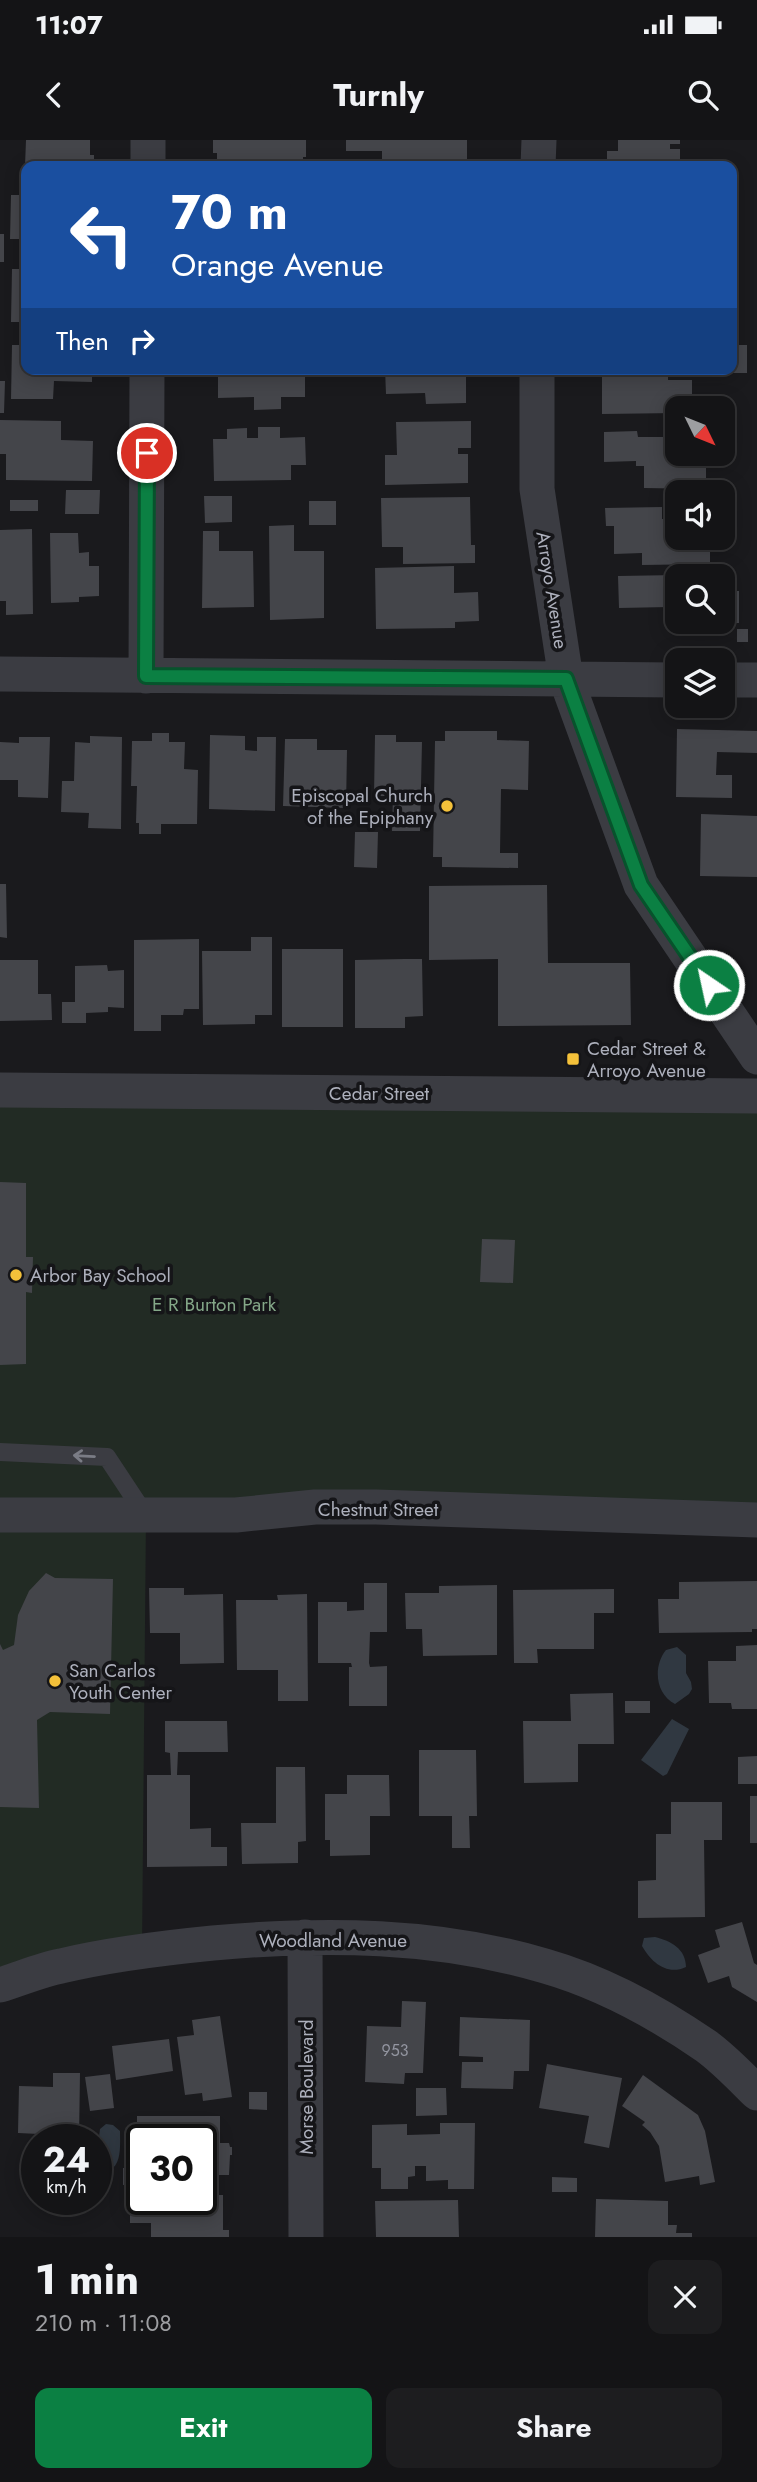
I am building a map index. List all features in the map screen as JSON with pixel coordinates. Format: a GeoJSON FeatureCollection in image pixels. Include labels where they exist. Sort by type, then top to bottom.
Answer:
{"type":"FeatureCollection","features":[{"type":"Feature","properties":{"kind":"street"},"geometry":{"type":"LineString","coordinates":[[148,140],[148,161]]}},
{"type":"Feature","properties":{"kind":"street"},"geometry":{"type":"LineString","coordinates":[[538,161],[539,140]]}},
{"type":"Feature","properties":{"kind":"street"},"geometry":{"type":"LineString","coordinates":[[146,676],[147,375]]}},
{"type":"Feature","properties":{"kind":"street","name":"Arroyo Avenue"},"geometry":{"type":"LineString","coordinates":[[537,375],[537,489],[566,679],[641,885],[757,1057]]}},
{"type":"Feature","properties":{"kind":"street"},"geometry":{"type":"LineString","coordinates":[[0,674],[665,680]]}},
{"type":"Feature","properties":{"kind":"street"},"geometry":{"type":"LineString","coordinates":[[735,680],[757,680]]}},
{"type":"Feature","properties":{"kind":"street","name":"Cedar Street"},"geometry":{"type":"LineString","coordinates":[[0,1090],[757,1096]]}},
{"type":"Feature","properties":{"kind":"street","name":"Chestnut Street"},"geometry":{"type":"LineString","coordinates":[[0,1515],[236,1515],[315,1507],[376,1507],[757,1520]]}},
{"type":"Feature","properties":{"kind":"street","name":"Morse Boulevard"},"geometry":{"type":"LineString","coordinates":[[305,1937],[306,2237]]}},
{"type":"Feature","properties":{"kind":"street","name":"Woodland Avenue"},"geometry":{"type":"LineString","coordinates":[[0,1985],[58,1966],[125,1952],[244,1940],[364,1937],[427,1942],[485,1951],[546,1966],[601,1987],[654,2014],[708,2047],[757,2093]]}},
{"type":"Feature","properties":{"kind":"lane"},"geometry":{"type":"LineString","coordinates":[[0,1452],[107,1457],[146,1516]]}},
{"type":"Feature","properties":{"kind":"green space","name":"E R Burton Park"},"geometry":{"type":"Polygon","coordinates":[[[0,1090],[757,1096],[757,1520],[146,1516],[142,1951],[0,1985],[0,1090]]]}},
{"type":"Feature","properties":{"kind":"shaded area"},"geometry":{"type":"Polygon","coordinates":[[[677,1647],[686,1655],[686,1673],[692,1689],[675,1704],[663,1694],[658,1671],[666,1650],[677,1647]]]}},
{"type":"Feature","properties":{"kind":"shaded area"},"geometry":{"type":"Polygon","coordinates":[[[672,1719],[689,1729],[667,1774],[663,1776],[641,1760],[672,1719]]]}},
{"type":"Feature","properties":{"kind":"shaded area"},"geometry":{"type":"Polygon","coordinates":[[[655,1937],[676,1947],[683,1955],[686,1967],[672,1970],[655,1962],[642,1946],[644,1938],[655,1937]]]}},
{"type":"Feature","properties":{"kind":"shaded area"},"geometry":{"type":"Polygon","coordinates":[[[112,2125],[120,2131],[120,2147],[112,2168],[112,2125]]]}},
{"type":"Feature","properties":{"kind":"building"},"geometry":{"type":"Polygon","coordinates":[[[26,140],[90,140],[90,155],[94,155],[94,161],[25,161],[26,140]]]}},
{"type":"Feature","properties":{"kind":"building"},"geometry":{"type":"Polygon","coordinates":[[[213,140],[306,140],[306,157],[303,157],[303,161],[217,160],[217,153],[213,153],[213,140]]]}},
{"type":"Feature","properties":{"kind":"building"},"geometry":{"type":"Polygon","coordinates":[[[346,140],[467,140],[467,161],[382,161],[382,151],[346,151],[346,140]]]}},
{"type":"Feature","properties":{"kind":"building"},"geometry":{"type":"Polygon","coordinates":[[[618,140],[680,140],[680,144],[670,144],[670,149],[680,149],[680,161],[607,161],[607,151],[618,151],[618,140]]]}},
{"type":"Feature","properties":{"kind":"building"},"geometry":{"type":"Polygon","coordinates":[[[11,195],[21,195],[21,239],[10,239],[11,195]]]}},
{"type":"Feature","properties":{"kind":"building"},"geometry":{"type":"Polygon","coordinates":[[[0,234],[4,234],[4,262],[0,262],[0,234]]]}},
{"type":"Feature","properties":{"kind":"building"},"geometry":{"type":"Polygon","coordinates":[[[12,269],[21,269],[21,322],[11,322],[12,269]]]}},
{"type":"Feature","properties":{"kind":"building"},"geometry":{"type":"Polygon","coordinates":[[[12,345],[21,345],[21,375],[92,375],[92,382],[54,381],[53,399],[11,399],[12,345]]]}},
{"type":"Feature","properties":{"kind":"building"},"geometry":{"type":"Polygon","coordinates":[[[737,345],[747,345],[747,373],[737,373],[737,345]]]}},
{"type":"Feature","properties":{"kind":"building"},"geometry":{"type":"Polygon","coordinates":[[[218,375],[305,375],[305,397],[281,397],[281,409],[254,410],[254,397],[218,398],[218,375]]]}},
{"type":"Feature","properties":{"kind":"building"},"geometry":{"type":"Polygon","coordinates":[[[385,375],[466,377],[466,403],[426,404],[425,393],[386,394],[385,375]]]}},
{"type":"Feature","properties":{"kind":"building"},"geometry":{"type":"Polygon","coordinates":[[[602,375],[668,375],[668,380],[692,380],[692,396],[665,396],[665,413],[602,414],[602,375]]]}},
{"type":"Feature","properties":{"kind":"building"},"geometry":{"type":"Polygon","coordinates":[[[0,381],[5,381],[4,413],[0,413],[0,381]]]}},
{"type":"Feature","properties":{"kind":"building"},"geometry":{"type":"Polygon","coordinates":[[[0,420],[61,421],[61,440],[93,441],[92,481],[6,480],[6,454],[0,454],[0,420]]]}},
{"type":"Feature","properties":{"kind":"building"},"geometry":{"type":"Polygon","coordinates":[[[471,421],[471,448],[458,448],[458,454],[468,454],[468,483],[385,485],[385,455],[397,455],[396,422],[471,421]]]}},
{"type":"Feature","properties":{"kind":"building"},"geometry":{"type":"Polygon","coordinates":[[[258,427],[280,427],[280,438],[305,437],[306,465],[291,465],[291,480],[214,481],[213,439],[227,439],[227,429],[247,428],[247,438],[258,438],[258,427]]]}},
{"type":"Feature","properties":{"kind":"building"},"geometry":{"type":"Polygon","coordinates":[[[637,431],[638,437],[665,437],[665,466],[706,466],[706,480],[665,480],[665,488],[644,488],[644,466],[636,466],[636,461],[604,462],[604,432],[637,431]]]}},
{"type":"Feature","properties":{"kind":"building"},"geometry":{"type":"Polygon","coordinates":[[[66,490],[100,490],[99,514],[65,514],[66,490]]]}},
{"type":"Feature","properties":{"kind":"building"},"geometry":{"type":"Polygon","coordinates":[[[204,496],[232,496],[232,522],[205,523],[204,496]]]}},
{"type":"Feature","properties":{"kind":"building"},"geometry":{"type":"Polygon","coordinates":[[[470,497],[471,545],[475,545],[475,563],[403,564],[403,547],[382,547],[381,498],[470,497]]]}},
{"type":"Feature","properties":{"kind":"building"},"geometry":{"type":"Polygon","coordinates":[[[10,500],[38,500],[38,511],[10,511],[10,500]]]}},
{"type":"Feature","properties":{"kind":"building"},"geometry":{"type":"Polygon","coordinates":[[[309,501],[336,501],[336,525],[309,525],[309,501]]]}},
{"type":"Feature","properties":{"kind":"building"},"geometry":{"type":"Polygon","coordinates":[[[662,507],[662,519],[665,519],[665,550],[710,550],[710,564],[642,565],[642,553],[614,554],[614,526],[606,526],[605,508],[662,507]]]}},
{"type":"Feature","properties":{"kind":"building"},"geometry":{"type":"Polygon","coordinates":[[[294,525],[294,551],[324,551],[324,618],[270,620],[269,526],[294,525]]]}},
{"type":"Feature","properties":{"kind":"building"},"geometry":{"type":"Polygon","coordinates":[[[32,529],[33,614],[6,615],[6,601],[0,601],[0,530],[32,529]]]}},
{"type":"Feature","properties":{"kind":"building"},"geometry":{"type":"Polygon","coordinates":[[[203,531],[219,531],[219,551],[253,551],[254,607],[202,608],[203,531]]]}},
{"type":"Feature","properties":{"kind":"building"},"geometry":{"type":"Polygon","coordinates":[[[50,533],[78,533],[79,553],[89,552],[89,566],[99,566],[99,596],[79,597],[79,602],[51,603],[50,533]]]}},
{"type":"Feature","properties":{"kind":"building"},"geometry":{"type":"Polygon","coordinates":[[[454,566],[454,593],[478,592],[479,621],[455,622],[455,628],[376,629],[375,568],[454,566]]]}},
{"type":"Feature","properties":{"kind":"building"},"geometry":{"type":"Polygon","coordinates":[[[665,575],[665,607],[619,608],[618,576],[665,575]]]}},
{"type":"Feature","properties":{"kind":"building"},"geometry":{"type":"Polygon","coordinates":[[[735,591],[739,591],[739,623],[735,623],[735,591]]]}},
{"type":"Feature","properties":{"kind":"building"},"geometry":{"type":"Polygon","coordinates":[[[737,629],[748,629],[748,642],[737,642],[737,629]]]}},
{"type":"Feature","properties":{"kind":"building"},"geometry":{"type":"Polygon","coordinates":[[[677,729],[757,731],[757,753],[717,752],[716,775],[732,775],[732,798],[676,797],[677,729]]]}},
{"type":"Feature","properties":{"kind":"building"},"geometry":{"type":"Polygon","coordinates":[[[445,731],[497,731],[497,740],[529,741],[528,790],[501,789],[500,853],[518,853],[518,868],[442,867],[442,857],[433,857],[435,741],[445,741],[445,731]]]}},
{"type":"Feature","properties":{"kind":"building"},"geometry":{"type":"Polygon","coordinates":[[[152,733],[169,733],[169,742],[185,742],[184,769],[198,770],[197,824],[161,824],[161,834],[139,834],[139,823],[136,823],[137,786],[131,786],[132,741],[152,741],[152,733]]]}},
{"type":"Feature","properties":{"kind":"building"},"geometry":{"type":"Polygon","coordinates":[[[210,735],[245,736],[245,750],[257,751],[257,737],[276,737],[275,811],[209,809],[210,735]]]}},
{"type":"Feature","properties":{"kind":"building"},"geometry":{"type":"Polygon","coordinates":[[[375,735],[396,735],[396,742],[422,742],[420,831],[392,831],[393,796],[374,796],[375,735]]]}},
{"type":"Feature","properties":{"kind":"building"},"geometry":{"type":"Polygon","coordinates":[[[90,736],[122,737],[121,829],[88,828],[89,813],[61,812],[62,781],[74,781],[75,742],[90,743],[90,736]]]}},
{"type":"Feature","properties":{"kind":"building"},"geometry":{"type":"Polygon","coordinates":[[[19,737],[50,737],[48,798],[18,797],[18,780],[0,780],[0,742],[19,743],[19,737]]]}},
{"type":"Feature","properties":{"kind":"building"},"geometry":{"type":"Polygon","coordinates":[[[285,739],[317,739],[317,750],[347,750],[346,808],[283,806],[285,739]]]}},
{"type":"Feature","properties":{"kind":"building"},"geometry":{"type":"Polygon","coordinates":[[[701,814],[757,816],[757,877],[700,876],[701,814]]]}},
{"type":"Feature","properties":{"kind":"building"},"geometry":{"type":"Polygon","coordinates":[[[355,832],[378,832],[377,868],[354,867],[355,832]]]}},
{"type":"Feature","properties":{"kind":"building"},"geometry":{"type":"Polygon","coordinates":[[[0,884],[6,884],[7,938],[0,937],[0,884]]]}},
{"type":"Feature","properties":{"kind":"building"},"geometry":{"type":"Polygon","coordinates":[[[547,885],[548,963],[630,963],[631,1025],[498,1026],[498,959],[429,960],[429,886],[547,885]]]}},
{"type":"Feature","properties":{"kind":"building"},"geometry":{"type":"Polygon","coordinates":[[[251,937],[272,937],[272,1015],[255,1015],[255,1024],[203,1025],[202,951],[251,951],[251,937]]]}},
{"type":"Feature","properties":{"kind":"building"},"geometry":{"type":"Polygon","coordinates":[[[199,939],[199,1009],[184,1009],[183,1015],[161,1015],[161,1031],[134,1031],[134,940],[199,939]]]}},
{"type":"Feature","properties":{"kind":"building"},"geometry":{"type":"Polygon","coordinates":[[[282,949],[343,949],[343,1027],[282,1027],[282,949]]]}},
{"type":"Feature","properties":{"kind":"building"},"geometry":{"type":"Polygon","coordinates":[[[422,959],[423,1016],[405,1017],[405,1028],[355,1028],[355,960],[422,959]]]}},
{"type":"Feature","properties":{"kind":"building"},"geometry":{"type":"Polygon","coordinates":[[[0,960],[38,960],[38,994],[51,994],[52,1020],[0,1021],[0,960]]]}},
{"type":"Feature","properties":{"kind":"building"},"geometry":{"type":"Polygon","coordinates":[[[107,965],[108,971],[124,970],[124,1008],[108,1007],[108,1012],[86,1013],[86,1023],[62,1023],[62,1002],[75,1002],[75,966],[107,965]]]}},
{"type":"Feature","properties":{"kind":"building","name":"Arbor Bay School"},"geometry":{"type":"Polygon","coordinates":[[[0,1182],[26,1183],[26,1257],[33,1257],[32,1293],[26,1292],[26,1364],[0,1365],[0,1182]]]}},
{"type":"Feature","properties":{"kind":"building"},"geometry":{"type":"Polygon","coordinates":[[[482,1239],[515,1240],[513,1283],[480,1282],[482,1239]]]}},
{"type":"Feature","properties":{"kind":"building","name":"San Carlos Youth Center"},"geometry":{"type":"Polygon","coordinates":[[[46,1573],[55,1578],[113,1579],[110,1714],[50,1712],[37,1720],[39,1808],[0,1807],[0,1644],[3,1650],[14,1645],[18,1615],[29,1591],[46,1573]]]}},
{"type":"Feature","properties":{"kind":"building"},"geometry":{"type":"Polygon","coordinates":[[[757,1581],[757,1629],[752,1629],[752,1632],[659,1633],[658,1599],[679,1599],[679,1582],[757,1581]]]}},
{"type":"Feature","properties":{"kind":"building"},"geometry":{"type":"Polygon","coordinates":[[[364,1583],[387,1583],[387,1632],[370,1632],[369,1663],[370,1667],[387,1666],[387,1706],[349,1706],[351,1663],[318,1663],[318,1602],[347,1602],[347,1611],[364,1610],[364,1583]]]}},
{"type":"Feature","properties":{"kind":"building"},"geometry":{"type":"Polygon","coordinates":[[[497,1585],[497,1655],[423,1656],[422,1629],[406,1629],[405,1593],[439,1593],[439,1586],[497,1585]]]}},
{"type":"Feature","properties":{"kind":"building"},"geometry":{"type":"Polygon","coordinates":[[[149,1588],[184,1588],[184,1595],[223,1594],[224,1663],[180,1664],[180,1633],[150,1633],[149,1588]]]}},
{"type":"Feature","properties":{"kind":"building"},"geometry":{"type":"Polygon","coordinates":[[[614,1589],[614,1613],[594,1613],[594,1649],[537,1649],[538,1663],[514,1663],[513,1590],[614,1589]]]}},
{"type":"Feature","properties":{"kind":"building"},"geometry":{"type":"Polygon","coordinates":[[[307,1594],[308,1701],[278,1701],[278,1670],[237,1670],[236,1600],[278,1600],[277,1595],[307,1594]]]}},
{"type":"Feature","properties":{"kind":"building"},"geometry":{"type":"Polygon","coordinates":[[[757,1645],[757,1709],[732,1709],[731,1703],[709,1703],[708,1661],[736,1661],[736,1646],[757,1645]]]}},
{"type":"Feature","properties":{"kind":"building"},"geometry":{"type":"Polygon","coordinates":[[[613,1693],[614,1744],[578,1744],[578,1782],[524,1783],[523,1721],[571,1721],[570,1694],[613,1693]]]}},
{"type":"Feature","properties":{"kind":"building"},"geometry":{"type":"Polygon","coordinates":[[[625,1701],[650,1701],[650,1713],[625,1713],[625,1701]]]}},
{"type":"Feature","properties":{"kind":"building"},"geometry":{"type":"Polygon","coordinates":[[[165,1721],[227,1721],[228,1752],[178,1752],[177,1775],[190,1775],[190,1829],[211,1828],[211,1847],[227,1847],[227,1866],[147,1867],[147,1775],[171,1775],[170,1753],[165,1752],[165,1721]]]}},
{"type":"Feature","properties":{"kind":"building"},"geometry":{"type":"Polygon","coordinates":[[[419,1750],[476,1750],[477,1816],[469,1816],[470,1848],[452,1848],[452,1816],[419,1816],[419,1750]]]}},
{"type":"Feature","properties":{"kind":"building"},"geometry":{"type":"Polygon","coordinates":[[[757,1756],[757,1784],[738,1784],[738,1757],[757,1756]]]}},
{"type":"Feature","properties":{"kind":"building"},"geometry":{"type":"Polygon","coordinates":[[[276,1767],[305,1767],[306,1841],[298,1842],[298,1863],[242,1864],[241,1823],[276,1823],[276,1767]]]}},
{"type":"Feature","properties":{"kind":"building"},"geometry":{"type":"Polygon","coordinates":[[[347,1775],[389,1775],[390,1816],[370,1816],[370,1855],[330,1856],[330,1840],[325,1840],[325,1794],[347,1794],[347,1775]]]}},
{"type":"Feature","properties":{"kind":"building"},"geometry":{"type":"Polygon","coordinates":[[[750,1796],[757,1796],[757,1843],[750,1843],[750,1796]]]}},
{"type":"Feature","properties":{"kind":"building"},"geometry":{"type":"Polygon","coordinates":[[[671,1802],[722,1802],[722,1840],[704,1840],[705,1917],[638,1918],[638,1881],[656,1880],[656,1834],[671,1834],[671,1802]]]}},
{"type":"Feature","properties":{"kind":"building"},"geometry":{"type":"Polygon","coordinates":[[[742,1922],[754,1963],[757,1965],[757,2002],[732,1987],[729,1976],[708,1983],[698,1955],[720,1947],[715,1930],[742,1922]]]}},
{"type":"Feature","properties":{"kind":"building"},"geometry":{"type":"Polygon","coordinates":[[[402,2001],[426,2002],[423,2073],[405,2073],[404,2084],[365,2082],[367,2026],[401,2027],[402,2001]]]}},
{"type":"Feature","properties":{"kind":"building"},"geometry":{"type":"Polygon","coordinates":[[[220,2016],[232,2097],[203,2101],[202,2093],[185,2095],[177,2037],[194,2035],[192,2020],[220,2016]]]}},
{"type":"Feature","properties":{"kind":"building"},"geometry":{"type":"Polygon","coordinates":[[[460,2017],[530,2020],[529,2071],[514,2071],[513,2089],[461,2088],[462,2062],[483,2062],[483,2057],[459,2056],[460,2017]]]}},
{"type":"Feature","properties":{"kind":"building"},"geometry":{"type":"Polygon","coordinates":[[[169,2039],[173,2071],[116,2080],[112,2046],[169,2039]]]}},
{"type":"Feature","properties":{"kind":"building"},"geometry":{"type":"Polygon","coordinates":[[[547,2064],[622,2078],[609,2148],[584,2143],[589,2116],[539,2108],[547,2064]]]}},
{"type":"Feature","properties":{"kind":"building"},"geometry":{"type":"Polygon","coordinates":[[[53,2073],[80,2073],[79,2124],[21,2124],[21,2133],[18,2133],[19,2086],[53,2087],[53,2073]]]}},
{"type":"Feature","properties":{"kind":"building"},"geometry":{"type":"Polygon","coordinates":[[[110,2074],[114,2108],[90,2111],[85,2077],[110,2074]]]}},
{"type":"Feature","properties":{"kind":"building"},"geometry":{"type":"Polygon","coordinates":[[[643,2075],[698,2115],[705,2131],[715,2182],[700,2185],[699,2176],[665,2182],[659,2146],[642,2125],[645,2122],[622,2106],[643,2075]]]}},
{"type":"Feature","properties":{"kind":"building"},"geometry":{"type":"Polygon","coordinates":[[[416,2088],[446,2088],[447,2115],[416,2116],[416,2088]]]}},
{"type":"Feature","properties":{"kind":"building"},"geometry":{"type":"Polygon","coordinates":[[[249,2092],[267,2092],[267,2110],[249,2109],[249,2092]]]}},
{"type":"Feature","properties":{"kind":"building"},"geometry":{"type":"Polygon","coordinates":[[[137,2116],[220,2116],[220,2143],[229,2143],[232,2147],[229,2175],[217,2175],[217,2124],[137,2124],[137,2116]]]}},
{"type":"Feature","properties":{"kind":"building"},"geometry":{"type":"Polygon","coordinates":[[[440,2123],[475,2123],[474,2189],[448,2189],[448,2180],[426,2181],[426,2166],[415,2166],[415,2176],[408,2177],[408,2189],[381,2189],[381,2168],[372,2168],[372,2125],[407,2124],[407,2135],[440,2134],[440,2123]]]}},
{"type":"Feature","properties":{"kind":"building"},"geometry":{"type":"Polygon","coordinates":[[[123,2168],[126,2168],[126,2185],[123,2185],[123,2168]]]}},
{"type":"Feature","properties":{"kind":"building"},"geometry":{"type":"Polygon","coordinates":[[[552,2177],[577,2178],[577,2192],[552,2192],[552,2177]]]}},
{"type":"Feature","properties":{"kind":"building"},"geometry":{"type":"Polygon","coordinates":[[[217,2195],[223,2195],[223,2230],[229,2230],[229,2237],[151,2237],[151,2223],[130,2223],[130,2215],[217,2215],[217,2195]]]}},
{"type":"Feature","properties":{"kind":"building"},"geometry":{"type":"Polygon","coordinates":[[[596,2199],[668,2201],[668,2225],[677,2225],[676,2233],[692,2233],[692,2237],[595,2237],[596,2199]]]}},
{"type":"Feature","properties":{"kind":"building"},"geometry":{"type":"Polygon","coordinates":[[[458,2200],[459,2237],[376,2237],[375,2201],[458,2200]]]}},
{"type":"Feature","properties":{"kind":"place","name":"Episcopal Church of the Epiphany"},"geometry":{"type":"Point","coordinates":[447,806]}},
{"type":"Feature","properties":{"kind":"place","name":"Cedar Street & Arroyo Avenue"},"geometry":{"type":"Point","coordinates":[573,1059]}},
{"type":"Feature","properties":{"kind":"place","name":"Arbor Bay School"},"geometry":{"type":"Point","coordinates":[16,1275]}},
{"type":"Feature","properties":{"kind":"place","name":"San Carlos Youth Center"},"geometry":{"type":"Point","coordinates":[55,1681]}},
{"type":"Feature","properties":{"kind":"route"},"geometry":{"type":"LineString","coordinates":[[147,453],[146,676],[566,679],[641,885],[709,985]]}}]}
